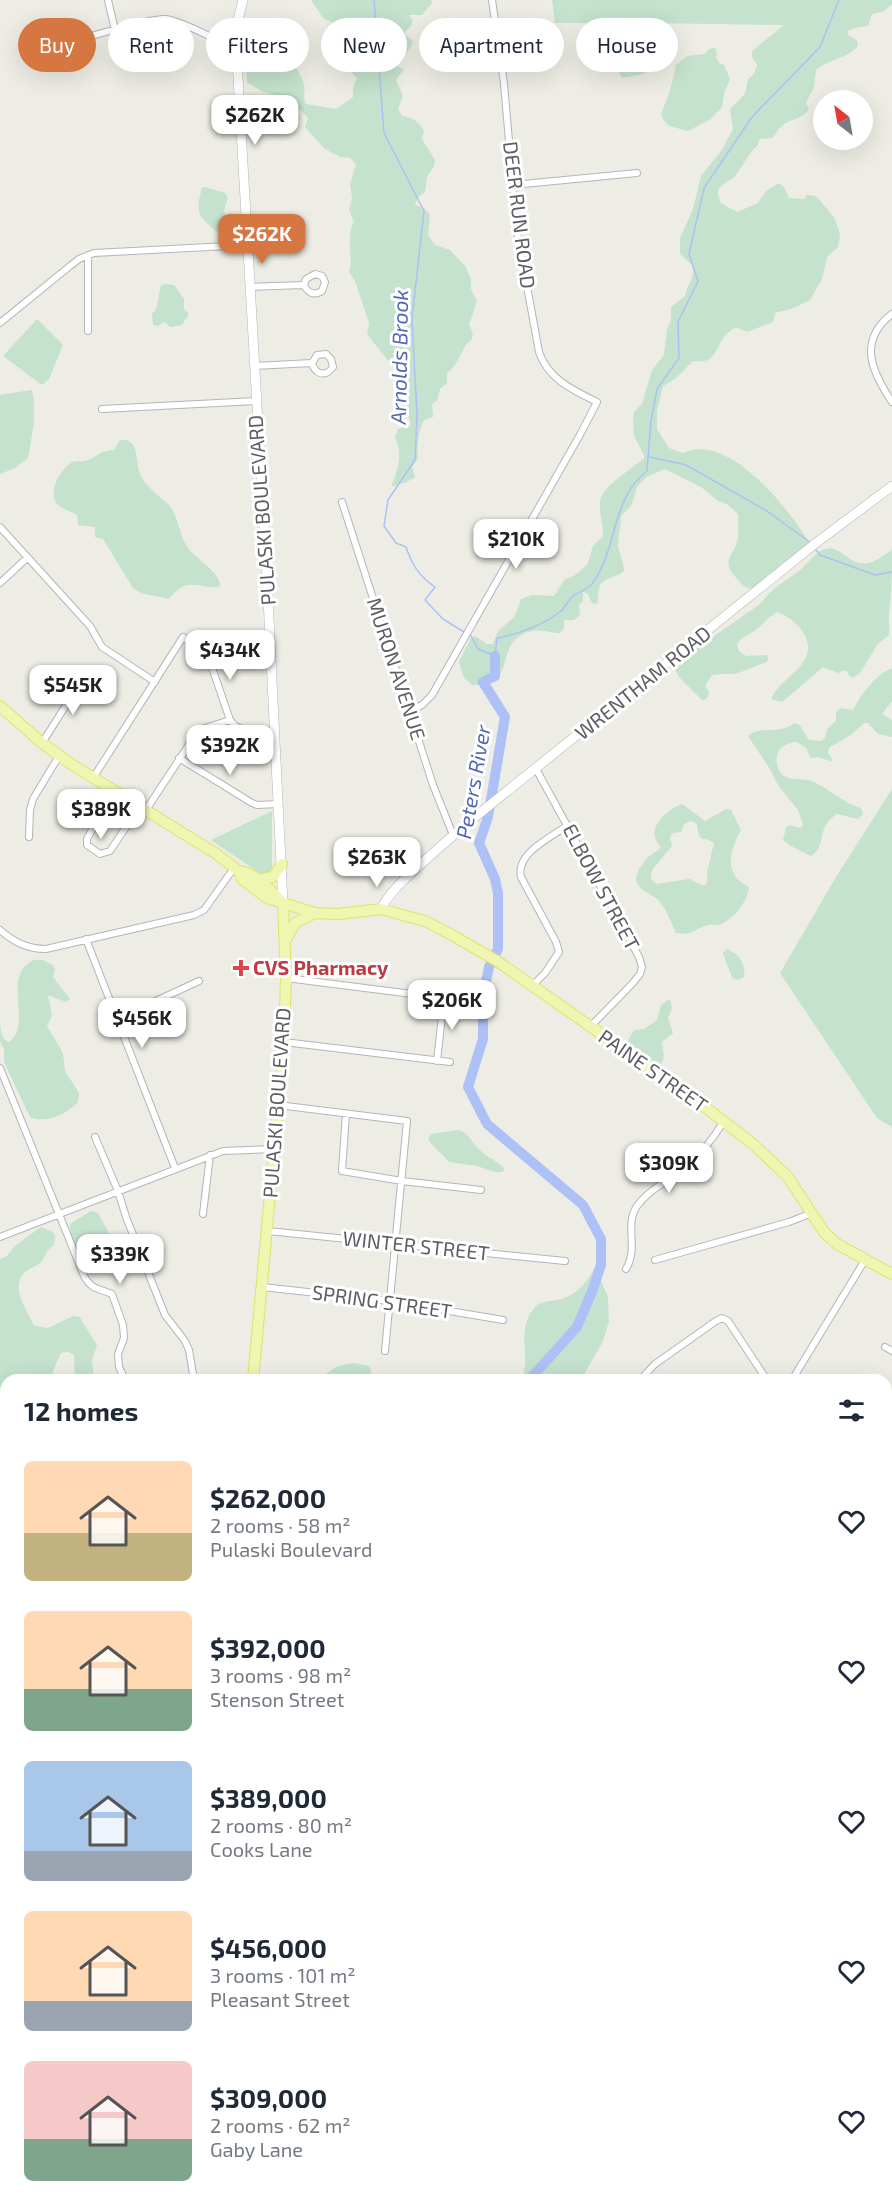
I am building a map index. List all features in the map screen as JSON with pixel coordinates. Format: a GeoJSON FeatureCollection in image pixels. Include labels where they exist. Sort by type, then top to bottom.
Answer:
{"type":"FeatureCollection","features":[{"type":"Feature","properties":{"kind":"main road","name":"PULASKI BOULEVARD"},"geometry":{"type":"LineString","coordinates":[[238,18],[243,0]]}},
{"type":"Feature","properties":{"kind":"main road","name":"PULASKI BOULEVARD"},"geometry":{"type":"LineString","coordinates":[[237,72],[279,804],[286,978],[279,1105],[254,1374]]}},
{"type":"Feature","properties":{"kind":"main road","name":"WRENTHAM ROAD"},"geometry":{"type":"LineString","coordinates":[[386,911],[387,897],[453,835],[813,546],[892,486]]}},
{"type":"Feature","properties":{"kind":"main road"},"geometry":{"type":"LineString","coordinates":[[0,705],[59,756],[210,850],[237,870],[242,879],[263,896],[315,913],[386,911]]}},
{"type":"Feature","properties":{"kind":"main road"},"geometry":{"type":"LineString","coordinates":[[257,880],[273,877],[282,864]]}},
{"type":"Feature","properties":{"kind":"main road"},"geometry":{"type":"LineString","coordinates":[[237,870],[247,872],[272,891],[283,904]]}},
{"type":"Feature","properties":{"kind":"main road","name":"PAINE STREET"},"geometry":{"type":"LineString","coordinates":[[386,911],[425,921],[493,959],[724,1121],[788,1177],[824,1232],[837,1244],[892,1274]]}},
{"type":"Feature","properties":{"kind":"main road"},"geometry":{"type":"LineString","coordinates":[[284,942],[294,923],[315,913]]}},
{"type":"Feature","properties":{"kind":"street"},"geometry":{"type":"LineString","coordinates":[[108,0],[112,18]]}},
{"type":"Feature","properties":{"kind":"street","name":"DEER RUN ROAD"},"geometry":{"type":"LineString","coordinates":[[409,711],[422,705],[432,695],[597,402],[563,384],[549,373],[539,352],[518,232],[504,84],[492,0]]}},
{"type":"Feature","properties":{"kind":"street"},"geometry":{"type":"LineString","coordinates":[[513,185],[637,173]]}},
{"type":"Feature","properties":{"kind":"street"},"geometry":{"type":"LineString","coordinates":[[0,323],[70,266],[94,253],[247,245]]}},
{"type":"Feature","properties":{"kind":"street"},"geometry":{"type":"LineString","coordinates":[[88,255],[88,331]]}},
{"type":"Feature","properties":{"kind":"street"},"geometry":{"type":"LineString","coordinates":[[249,287],[304,285]]}},
{"type":"Feature","properties":{"kind":"street"},"geometry":{"type":"LineString","coordinates":[[892,314],[877,331],[871,355],[875,375],[892,402]]}},
{"type":"Feature","properties":{"kind":"street"},"geometry":{"type":"LineString","coordinates":[[254,366],[312,363]]}},
{"type":"Feature","properties":{"kind":"street"},"geometry":{"type":"LineString","coordinates":[[102,409],[256,401]]}},
{"type":"Feature","properties":{"kind":"street","name":"MURON AVENUE"},"geometry":{"type":"LineString","coordinates":[[342,502],[409,711],[446,821],[453,835]]}},
{"type":"Feature","properties":{"kind":"street"},"geometry":{"type":"LineString","coordinates":[[0,527],[94,630],[100,644],[155,682]]}},
{"type":"Feature","properties":{"kind":"street"},"geometry":{"type":"LineString","coordinates":[[0,583],[27,558]]}},
{"type":"Feature","properties":{"kind":"street"},"geometry":{"type":"LineString","coordinates":[[93,778],[183,637],[207,652],[234,726],[250,732],[275,731]]}},
{"type":"Feature","properties":{"kind":"street"},"geometry":{"type":"LineString","coordinates":[[42,743],[84,677]]}},
{"type":"Feature","properties":{"kind":"street"},"geometry":{"type":"LineString","coordinates":[[113,790],[87,839],[87,845],[100,854],[110,851],[192,738],[200,730],[230,720]]}},
{"type":"Feature","properties":{"kind":"street"},"geometry":{"type":"LineString","coordinates":[[29,837],[30,810],[33,799],[59,756]]}},
{"type":"Feature","properties":{"kind":"street"},"geometry":{"type":"LineString","coordinates":[[179,758],[252,803],[257,805],[279,804]]}},
{"type":"Feature","properties":{"kind":"street","name":"ELBOW STREET"},"geometry":{"type":"LineString","coordinates":[[536,769],[639,957],[642,967],[640,974],[632,984],[590,1027]]}},
{"type":"Feature","properties":{"kind":"street"},"geometry":{"type":"LineString","coordinates":[[532,986],[545,973],[559,952],[519,870],[525,857],[568,825]]}},
{"type":"Feature","properties":{"kind":"street"},"geometry":{"type":"LineString","coordinates":[[0,930],[20,944],[46,949],[198,914],[237,870]]}},
{"type":"Feature","properties":{"kind":"street"},"geometry":{"type":"LineString","coordinates":[[86,939],[175,1168]]}},
{"type":"Feature","properties":{"kind":"street"},"geometry":{"type":"LineString","coordinates":[[286,978],[444,998],[437,1061]]}},
{"type":"Feature","properties":{"kind":"street"},"geometry":{"type":"LineString","coordinates":[[117,1018],[199,981]]}},
{"type":"Feature","properties":{"kind":"street"},"geometry":{"type":"LineString","coordinates":[[284,1042],[450,1062]]}},
{"type":"Feature","properties":{"kind":"street"},"geometry":{"type":"LineString","coordinates":[[0,1068],[89,1284],[112,1294],[123,1325],[124,1338],[118,1354],[122,1374]]}},
{"type":"Feature","properties":{"kind":"street"},"geometry":{"type":"LineString","coordinates":[[279,1105],[407,1121],[385,1351]]}},
{"type":"Feature","properties":{"kind":"street"},"geometry":{"type":"LineString","coordinates":[[346,1113],[342,1171],[481,1190]]}},
{"type":"Feature","properties":{"kind":"street"},"geometry":{"type":"LineString","coordinates":[[626,1269],[633,1251],[632,1218],[636,1208],[651,1192],[700,1154],[724,1121]]}},
{"type":"Feature","properties":{"kind":"street"},"geometry":{"type":"LineString","coordinates":[[95,1137],[165,1315],[189,1350],[193,1374]]}},
{"type":"Feature","properties":{"kind":"street"},"geometry":{"type":"LineString","coordinates":[[0,1238],[210,1155],[223,1151],[275,1149]]}},
{"type":"Feature","properties":{"kind":"street"},"geometry":{"type":"LineString","coordinates":[[203,1214],[210,1155]]}},
{"type":"Feature","properties":{"kind":"street"},"geometry":{"type":"LineString","coordinates":[[655,1260],[789,1222],[812,1213]]}},
{"type":"Feature","properties":{"kind":"street","name":"WINTER STREET"},"geometry":{"type":"LineString","coordinates":[[268,1231],[565,1261]]}},
{"type":"Feature","properties":{"kind":"street"},"geometry":{"type":"LineString","coordinates":[[796,1374],[865,1260]]}},
{"type":"Feature","properties":{"kind":"street","name":"SPRING STREET"},"geometry":{"type":"LineString","coordinates":[[262,1287],[390,1301],[502,1320]]}},
{"type":"Feature","properties":{"kind":"street"},"geometry":{"type":"LineString","coordinates":[[646,1374],[655,1364],[722,1318],[728,1321],[764,1374]]}},
{"type":"Feature","properties":{"kind":"street"},"geometry":{"type":"LineString","coordinates":[[885,1347],[892,1351]]}},
{"type":"Feature","properties":{"kind":"green space"},"geometry":{"type":"Polygon","coordinates":[[[311,0],[431,0],[432,3],[422,15],[409,15],[413,21],[407,30],[407,18],[323,18],[311,0]]]}},
{"type":"Feature","properties":{"kind":"green space"},"geometry":{"type":"Polygon","coordinates":[[[552,0],[892,0],[892,4],[883,12],[872,14],[868,26],[848,31],[848,35],[857,40],[858,46],[854,50],[816,70],[814,87],[806,103],[809,109],[806,113],[784,124],[772,138],[759,139],[758,145],[737,173],[718,191],[721,203],[737,212],[758,203],[766,191],[779,183],[784,187],[789,198],[804,199],[807,195],[816,196],[834,217],[840,234],[838,247],[827,257],[822,279],[810,300],[794,308],[775,313],[773,322],[747,332],[736,327],[723,339],[713,356],[702,361],[693,361],[675,379],[663,386],[657,411],[657,429],[669,448],[683,453],[701,449],[719,453],[737,463],[772,494],[809,542],[781,564],[780,569],[754,588],[747,587],[732,573],[728,562],[738,537],[738,514],[701,487],[665,469],[646,477],[637,487],[631,506],[621,516],[618,546],[624,571],[601,584],[597,604],[592,603],[588,594],[583,592],[583,601],[579,605],[580,615],[574,620],[564,620],[564,628],[560,633],[532,631],[519,636],[512,644],[497,678],[487,683],[472,685],[464,678],[459,662],[471,638],[475,636],[487,644],[493,644],[498,631],[515,616],[521,599],[532,595],[554,596],[565,579],[574,576],[587,565],[593,546],[603,536],[600,506],[602,496],[612,484],[644,458],[634,436],[634,412],[642,404],[652,370],[664,355],[667,329],[671,320],[671,307],[685,296],[693,274],[692,265],[680,254],[680,238],[693,209],[701,176],[722,150],[733,129],[730,109],[745,94],[748,79],[754,73],[757,65],[752,57],[752,51],[784,25],[678,23],[678,18],[576,18],[576,23],[564,23],[564,18],[554,18],[552,0]]]}},
{"type":"Feature","properties":{"kind":"green space"},"geometry":{"type":"Polygon","coordinates":[[[407,37],[413,42],[407,52],[407,37]]]}},
{"type":"Feature","properties":{"kind":"green space"},"geometry":{"type":"Polygon","coordinates":[[[715,47],[716,58],[720,64],[724,65],[730,79],[724,93],[722,107],[711,119],[688,131],[669,126],[661,114],[674,72],[678,72],[678,63],[687,56],[705,54],[715,47]]]}},
{"type":"Feature","properties":{"kind":"green space"},"geometry":{"type":"Polygon","coordinates":[[[246,72],[298,72],[303,82],[306,104],[336,109],[353,97],[353,87],[357,78],[351,72],[402,72],[396,80],[403,96],[398,109],[402,116],[412,119],[422,128],[424,131],[422,139],[435,160],[427,177],[425,192],[418,197],[415,205],[424,208],[430,215],[428,235],[435,245],[450,250],[465,266],[477,301],[469,325],[472,339],[447,373],[447,383],[440,389],[437,401],[432,404],[433,417],[424,420],[422,425],[418,439],[418,458],[412,467],[415,477],[391,487],[399,462],[399,450],[395,437],[398,429],[411,425],[400,404],[404,391],[403,385],[395,370],[367,334],[368,320],[355,281],[349,272],[350,234],[354,222],[349,210],[352,198],[350,184],[356,164],[350,158],[340,157],[325,149],[305,127],[308,118],[290,99],[261,91],[247,82],[246,72]]]}},
{"type":"Feature","properties":{"kind":"green space"},"geometry":{"type":"Polygon","coordinates":[[[619,72],[646,72],[640,75],[622,78],[619,72]]]}},
{"type":"Feature","properties":{"kind":"green space"},"geometry":{"type":"Polygon","coordinates":[[[202,188],[225,193],[228,198],[224,211],[231,226],[229,231],[220,234],[200,215],[200,197],[202,188]]]}},
{"type":"Feature","properties":{"kind":"green space"},"geometry":{"type":"Polygon","coordinates":[[[161,285],[174,285],[184,299],[184,309],[189,314],[182,325],[170,327],[164,322],[158,326],[153,325],[152,314],[156,309],[161,285]]]}},
{"type":"Feature","properties":{"kind":"green space"},"geometry":{"type":"Polygon","coordinates":[[[37,319],[63,345],[49,379],[42,385],[3,356],[37,319]]]}},
{"type":"Feature","properties":{"kind":"green space"},"geometry":{"type":"Polygon","coordinates":[[[32,390],[34,415],[28,458],[15,468],[0,474],[0,395],[32,390]]]}},
{"type":"Feature","properties":{"kind":"green space"},"geometry":{"type":"Polygon","coordinates":[[[120,440],[126,440],[133,445],[142,479],[172,509],[188,548],[217,576],[220,586],[184,586],[168,599],[141,593],[133,588],[103,539],[95,537],[95,527],[78,525],[77,515],[57,504],[54,487],[59,476],[67,467],[73,462],[88,460],[114,450],[120,440]]]}},
{"type":"Feature","properties":{"kind":"green space"},"geometry":{"type":"Polygon","coordinates":[[[830,548],[858,563],[868,563],[878,559],[892,549],[889,635],[877,645],[860,673],[852,678],[845,670],[838,673],[823,667],[782,702],[771,699],[803,663],[808,646],[797,624],[777,612],[760,627],[741,639],[737,645],[739,651],[746,656],[767,655],[767,662],[738,673],[712,675],[705,686],[709,692],[708,697],[703,701],[679,677],[675,669],[690,653],[760,604],[816,554],[830,548]]]}},
{"type":"Feature","properties":{"kind":"green space"},"geometry":{"type":"Polygon","coordinates":[[[892,668],[892,701],[882,714],[892,720],[892,737],[878,734],[868,723],[864,723],[852,734],[829,748],[828,753],[833,760],[831,761],[818,757],[811,758],[806,748],[797,742],[785,745],[778,753],[777,763],[782,775],[814,782],[861,808],[863,814],[858,819],[837,814],[830,819],[819,847],[811,856],[783,840],[786,828],[790,825],[801,828],[803,824],[798,810],[778,785],[748,736],[759,731],[783,729],[794,723],[800,725],[809,740],[821,741],[825,738],[827,729],[836,721],[836,712],[841,708],[853,710],[875,680],[892,668]]]}},
{"type":"Feature","properties":{"kind":"green space"},"geometry":{"type":"Polygon","coordinates":[[[892,789],[892,1127],[877,1118],[780,973],[836,877],[892,789]]]}},
{"type":"Feature","properties":{"kind":"green space"},"geometry":{"type":"Polygon","coordinates":[[[682,804],[705,821],[726,809],[731,810],[741,830],[731,854],[732,869],[735,876],[749,887],[743,904],[731,918],[721,924],[707,925],[685,934],[676,933],[660,902],[643,890],[636,879],[639,869],[647,858],[661,848],[656,841],[655,828],[667,813],[682,804]],[[692,821],[684,824],[681,832],[672,833],[670,838],[672,846],[652,870],[651,879],[656,884],[689,879],[706,885],[714,843],[700,837],[697,824],[692,821]]]}},
{"type":"Feature","properties":{"kind":"green space"},"geometry":{"type":"Polygon","coordinates":[[[272,811],[272,868],[268,874],[261,874],[211,840],[272,811]]]}},
{"type":"Feature","properties":{"kind":"green space"},"geometry":{"type":"Polygon","coordinates":[[[727,949],[738,956],[743,963],[744,977],[738,980],[732,978],[723,953],[727,949]]]}},
{"type":"Feature","properties":{"kind":"green space"},"geometry":{"type":"Polygon","coordinates":[[[34,960],[43,960],[53,965],[55,970],[53,977],[70,999],[66,1002],[48,995],[52,1016],[47,1026],[63,1053],[65,1071],[79,1093],[78,1102],[68,1110],[56,1117],[43,1119],[30,1117],[4,1062],[4,1049],[0,1041],[0,1019],[6,1041],[9,1042],[16,1034],[19,1024],[19,977],[24,967],[34,960]]]}},
{"type":"Feature","properties":{"kind":"green space"},"geometry":{"type":"Polygon","coordinates":[[[670,999],[672,1008],[668,1018],[673,1033],[662,1042],[664,1058],[661,1064],[642,1056],[627,1042],[634,1030],[644,1029],[657,1020],[661,1005],[670,999]]]}},
{"type":"Feature","properties":{"kind":"green space"},"geometry":{"type":"Polygon","coordinates":[[[458,1130],[465,1133],[482,1152],[505,1169],[502,1172],[494,1172],[477,1166],[449,1162],[428,1139],[431,1134],[458,1130]]]}},
{"type":"Feature","properties":{"kind":"green space"},"geometry":{"type":"Polygon","coordinates":[[[91,1211],[98,1213],[113,1245],[126,1248],[127,1257],[121,1265],[111,1267],[98,1261],[84,1259],[74,1246],[70,1224],[91,1211]]]}},
{"type":"Feature","properties":{"kind":"green space"},"geometry":{"type":"Polygon","coordinates":[[[41,1227],[53,1232],[54,1245],[40,1263],[24,1273],[20,1279],[19,1293],[34,1326],[48,1328],[73,1316],[80,1317],[97,1346],[92,1359],[93,1374],[75,1374],[74,1355],[68,1352],[61,1353],[53,1374],[0,1374],[0,1259],[7,1256],[15,1246],[41,1227]]]}},
{"type":"Feature","properties":{"kind":"green space"},"geometry":{"type":"Polygon","coordinates":[[[598,1266],[608,1297],[609,1321],[603,1341],[584,1374],[523,1374],[524,1334],[529,1316],[535,1307],[575,1292],[598,1266]]]}},
{"type":"Feature","properties":{"kind":"green space"},"geometry":{"type":"Polygon","coordinates":[[[354,1363],[369,1366],[372,1374],[325,1374],[338,1366],[354,1363]]]}},
{"type":"Feature","properties":{"kind":"waterway","name":"Arnolds Brook"},"geometry":{"type":"LineString","coordinates":[[374,0],[384,133],[424,211],[412,319],[417,414],[415,460],[388,500],[384,526],[396,543],[406,547],[417,570],[435,587],[425,600],[443,619],[464,632]]}},
{"type":"Feature","properties":{"kind":"waterway","name":"Peters River"},"geometry":{"type":"LineString","coordinates":[[468,634],[478,649],[495,656],[497,638],[522,632],[547,620],[561,611],[572,597],[594,581],[602,567],[627,495],[635,482],[647,471],[651,421],[657,389],[679,358],[678,322],[698,281],[689,254],[704,188],[752,117],[820,47],[839,0]]}},
{"type":"Feature","properties":{"kind":"waterway"},"geometry":{"type":"LineString","coordinates":[[650,457],[686,465],[767,511],[811,543]]}},
{"type":"Feature","properties":{"kind":"waterway"},"geometry":{"type":"LineString","coordinates":[[815,549],[820,555],[875,575],[892,572]]}},
{"type":"Feature","properties":{"kind":"waterway","name":"Peters River"},"geometry":{"type":"LineString","coordinates":[[495,656],[495,676],[483,682],[505,717],[488,817],[479,843],[495,879],[498,893],[498,949],[489,967],[483,996],[483,1039],[468,1087],[487,1124],[583,1205],[601,1239],[601,1265],[577,1327],[534,1374]]}},
{"type":"Feature","properties":{"kind":"place","name":"CVS Pharmacy"},"geometry":{"type":"Point","coordinates":[241,968]}}]}
